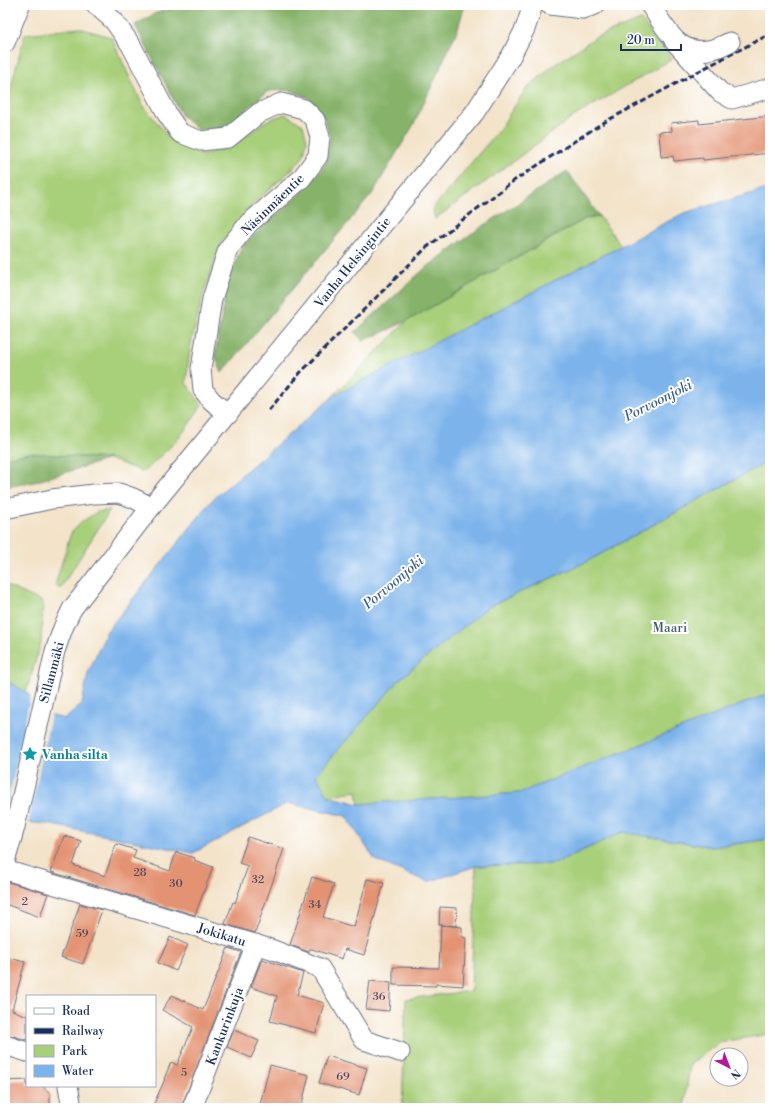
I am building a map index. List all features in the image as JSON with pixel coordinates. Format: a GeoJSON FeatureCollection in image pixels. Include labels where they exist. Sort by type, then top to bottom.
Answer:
{"type":"FeatureCollection","features":[{"type":"Feature","properties":{"kind":"street"},"geometry":{"type":"LineString","coordinates":[[5,43],[20,5]]}},
{"type":"Feature","properties":{"kind":"street","name":"Näsinmäentie"},"geometry":{"type":"LineString","coordinates":[[96,5],[114,21],[131,45],[167,114],[180,133],[201,141],[228,138],[259,113],[281,103],[304,109],[315,120],[320,137],[318,156],[301,179],[249,223],[228,249],[212,299],[201,369],[203,390],[212,401],[228,414]]}},
{"type":"Feature","properties":{"kind":"street","name":"Vanha Helsingintie"},"geometry":{"type":"LineString","coordinates":[[151,507],[475,112],[511,56],[525,29],[534,5]]}},
{"type":"Feature","properties":{"kind":"street"},"geometry":{"type":"LineString","coordinates":[[550,5],[584,9],[596,5]]}},
{"type":"Feature","properties":{"kind":"street"},"geometry":{"type":"LineString","coordinates":[[650,5],[674,40],[720,92],[732,99],[770,88]]}},
{"type":"Feature","properties":{"kind":"street"},"geometry":{"type":"LineString","coordinates":[[674,40],[686,48],[698,51],[713,50],[730,42]]}},
{"type":"Feature","properties":{"kind":"street"},"geometry":{"type":"LineString","coordinates":[[5,509],[52,499],[94,494],[119,493],[151,507]]}},
{"type":"Feature","properties":{"kind":"street","name":"Sillanmäki"},"geometry":{"type":"LineString","coordinates":[[5,862],[15,827],[45,690],[55,651],[63,628],[72,609],[151,507]]}},
{"type":"Feature","properties":{"kind":"street","name":"Jokikatu"},"geometry":{"type":"LineString","coordinates":[[5,870],[256,944],[320,968],[364,1040],[400,1052]]}},
{"type":"Feature","properties":{"kind":"street","name":"Kankurinkuja"},"geometry":{"type":"LineString","coordinates":[[192,1108],[256,944]]}},
{"type":"Feature","properties":{"kind":"street"},"geometry":{"type":"LineString","coordinates":[[5,1045],[26,1052]]}},
{"type":"Feature","properties":{"kind":"street"},"geometry":{"type":"LineString","coordinates":[[68,1087],[72,1108]]}},
{"type":"Feature","properties":{"kind":"green space"},"geometry":{"type":"Polygon","coordinates":[[[184,5],[465,5],[457,31],[414,124],[372,194],[222,373],[215,356],[228,280],[242,246],[305,189],[326,163],[330,137],[324,118],[309,98],[290,90],[268,91],[224,128],[198,130],[182,116],[135,25],[156,13],[184,5]]]}},
{"type":"Feature","properties":{"kind":"green space"},"geometry":{"type":"Polygon","coordinates":[[[641,20],[672,59],[573,117],[435,219],[433,208],[499,130],[526,89],[554,65],[596,37],[641,20]]]}},
{"type":"Feature","properties":{"kind":"green space"},"geometry":{"type":"Polygon","coordinates":[[[79,28],[111,37],[142,104],[171,140],[202,155],[231,147],[266,121],[285,114],[303,125],[307,141],[303,157],[290,171],[253,204],[221,243],[203,296],[190,347],[186,383],[202,405],[180,437],[144,472],[109,459],[29,453],[5,458],[5,109],[25,34],[79,28]]]}},
{"type":"Feature","properties":{"kind":"green space"},"geometry":{"type":"Polygon","coordinates":[[[567,171],[599,216],[586,218],[407,321],[363,341],[355,332],[422,271],[468,236],[567,171]]]}},
{"type":"Feature","properties":{"kind":"green space"},"geometry":{"type":"Polygon","coordinates":[[[599,216],[621,246],[330,399],[407,321],[587,218],[599,216]]]}},
{"type":"Feature","properties":{"kind":"green space"},"geometry":{"type":"Polygon","coordinates":[[[29,453],[109,459],[34,482],[5,487],[5,458],[29,453]]]}},
{"type":"Feature","properties":{"kind":"green space","name":"Maari"},"geometry":{"type":"Polygon","coordinates":[[[770,460],[770,693],[520,793],[359,804],[357,791],[328,796],[316,775],[400,678],[488,607],[588,561],[770,460]]]}},
{"type":"Feature","properties":{"kind":"green space"},"geometry":{"type":"Polygon","coordinates":[[[110,510],[60,589],[55,585],[71,533],[84,520],[98,512],[110,510]]]}},
{"type":"Feature","properties":{"kind":"green space"},"geometry":{"type":"Polygon","coordinates":[[[5,585],[43,602],[41,643],[26,692],[5,680],[5,585]]]}},
{"type":"Feature","properties":{"kind":"green space"},"geometry":{"type":"Polygon","coordinates":[[[623,832],[711,847],[770,839],[770,1034],[720,1042],[713,1047],[709,1047],[709,1050],[690,1064],[684,1108],[402,1108],[406,999],[471,991],[476,866],[553,864],[623,832]]]}},
{"type":"Feature","properties":{"kind":"water","name":"Porvoonjoki"},"geometry":{"type":"Polygon","coordinates":[[[770,188],[770,460],[588,561],[488,607],[400,679],[316,775],[328,796],[359,804],[519,793],[770,693],[770,839],[712,847],[623,832],[553,864],[476,866],[428,882],[375,860],[346,816],[288,803],[193,853],[47,824],[5,821],[5,680],[26,692],[49,715],[65,719],[82,704],[88,673],[107,631],[213,499],[335,395],[684,213],[770,188]]]}},
{"type":"Feature","properties":{"kind":"pier","name":"Vanha silta"},"geometry":{"type":"Polygon","coordinates":[[[31,694],[51,714],[28,825],[5,823],[5,816],[31,694]]]}},
{"type":"Feature","properties":{"kind":"building"},"geometry":{"type":"Polygon","coordinates":[[[770,116],[770,153],[703,160],[703,158],[674,161],[673,156],[661,157],[659,132],[672,131],[671,123],[699,120],[699,124],[770,116]]]}},
{"type":"Feature","properties":{"kind":"building"},"geometry":{"type":"Polygon","coordinates":[[[64,836],[81,841],[73,865],[105,876],[116,844],[136,850],[133,858],[170,871],[176,852],[195,858],[194,860],[213,867],[195,915],[51,872],[64,836]]]}},
{"type":"Feature","properties":{"kind":"building"},"geometry":{"type":"Polygon","coordinates":[[[248,837],[284,849],[255,933],[225,924],[233,902],[235,903],[248,866],[239,863],[248,837]]]}},
{"type":"Feature","properties":{"kind":"building"},"geometry":{"type":"Polygon","coordinates":[[[312,877],[334,884],[323,917],[354,927],[367,879],[384,883],[364,955],[345,949],[342,959],[312,949],[309,949],[309,952],[290,945],[312,877]]]}},
{"type":"Feature","properties":{"kind":"building"},"geometry":{"type":"Polygon","coordinates":[[[5,881],[48,894],[40,917],[5,904],[5,881]]]}},
{"type":"Feature","properties":{"kind":"building"},"geometry":{"type":"Polygon","coordinates":[[[80,904],[102,910],[83,964],[61,957],[80,904]]]}},
{"type":"Feature","properties":{"kind":"building"},"geometry":{"type":"Polygon","coordinates":[[[440,907],[457,908],[456,926],[439,925],[440,907]]]}},
{"type":"Feature","properties":{"kind":"building"},"geometry":{"type":"Polygon","coordinates":[[[441,925],[462,927],[462,937],[466,938],[463,986],[436,984],[436,986],[393,985],[393,967],[439,968],[441,925]]]}},
{"type":"Feature","properties":{"kind":"building"},"geometry":{"type":"Polygon","coordinates":[[[170,937],[188,945],[176,971],[158,963],[170,937]]]}},
{"type":"Feature","properties":{"kind":"building"},"geometry":{"type":"Polygon","coordinates":[[[228,948],[241,952],[181,1108],[152,1108],[171,1062],[177,1065],[193,1027],[162,1010],[172,995],[203,1010],[228,948]]]}},
{"type":"Feature","properties":{"kind":"building"},"geometry":{"type":"Polygon","coordinates":[[[5,957],[25,962],[12,1010],[26,1016],[26,1040],[5,1034],[5,957]]]}},
{"type":"Feature","properties":{"kind":"building"},"geometry":{"type":"Polygon","coordinates":[[[262,959],[303,973],[297,995],[324,1003],[316,1033],[270,1021],[277,996],[251,987],[262,959]]]}},
{"type":"Feature","properties":{"kind":"building"},"geometry":{"type":"Polygon","coordinates":[[[370,981],[391,983],[389,1011],[366,1009],[370,981]]]}},
{"type":"Feature","properties":{"kind":"building"},"geometry":{"type":"Polygon","coordinates":[[[234,1030],[259,1041],[251,1058],[227,1047],[234,1030]]]}},
{"type":"Feature","properties":{"kind":"building"},"geometry":{"type":"Polygon","coordinates":[[[327,1056],[367,1068],[359,1095],[319,1083],[327,1056]]]}},
{"type":"Feature","properties":{"kind":"building"},"geometry":{"type":"Polygon","coordinates":[[[270,1065],[309,1075],[301,1108],[259,1108],[270,1065]]]}},
{"type":"Feature","properties":{"kind":"building"},"geometry":{"type":"Polygon","coordinates":[[[26,1080],[26,1087],[43,1087],[50,1093],[50,1108],[5,1107],[5,1081],[26,1080]]]}},
{"type":"Feature","properties":{"kind":"railway"},"geometry":{"type":"LineString","coordinates":[[269,410],[300,373],[426,248],[512,182],[601,124],[770,34]]}},
{"type":"Feature","properties":{"kind":"place","name":"Vanha silta"},"geometry":{"type":"Point","coordinates":[30,754]}}]}
